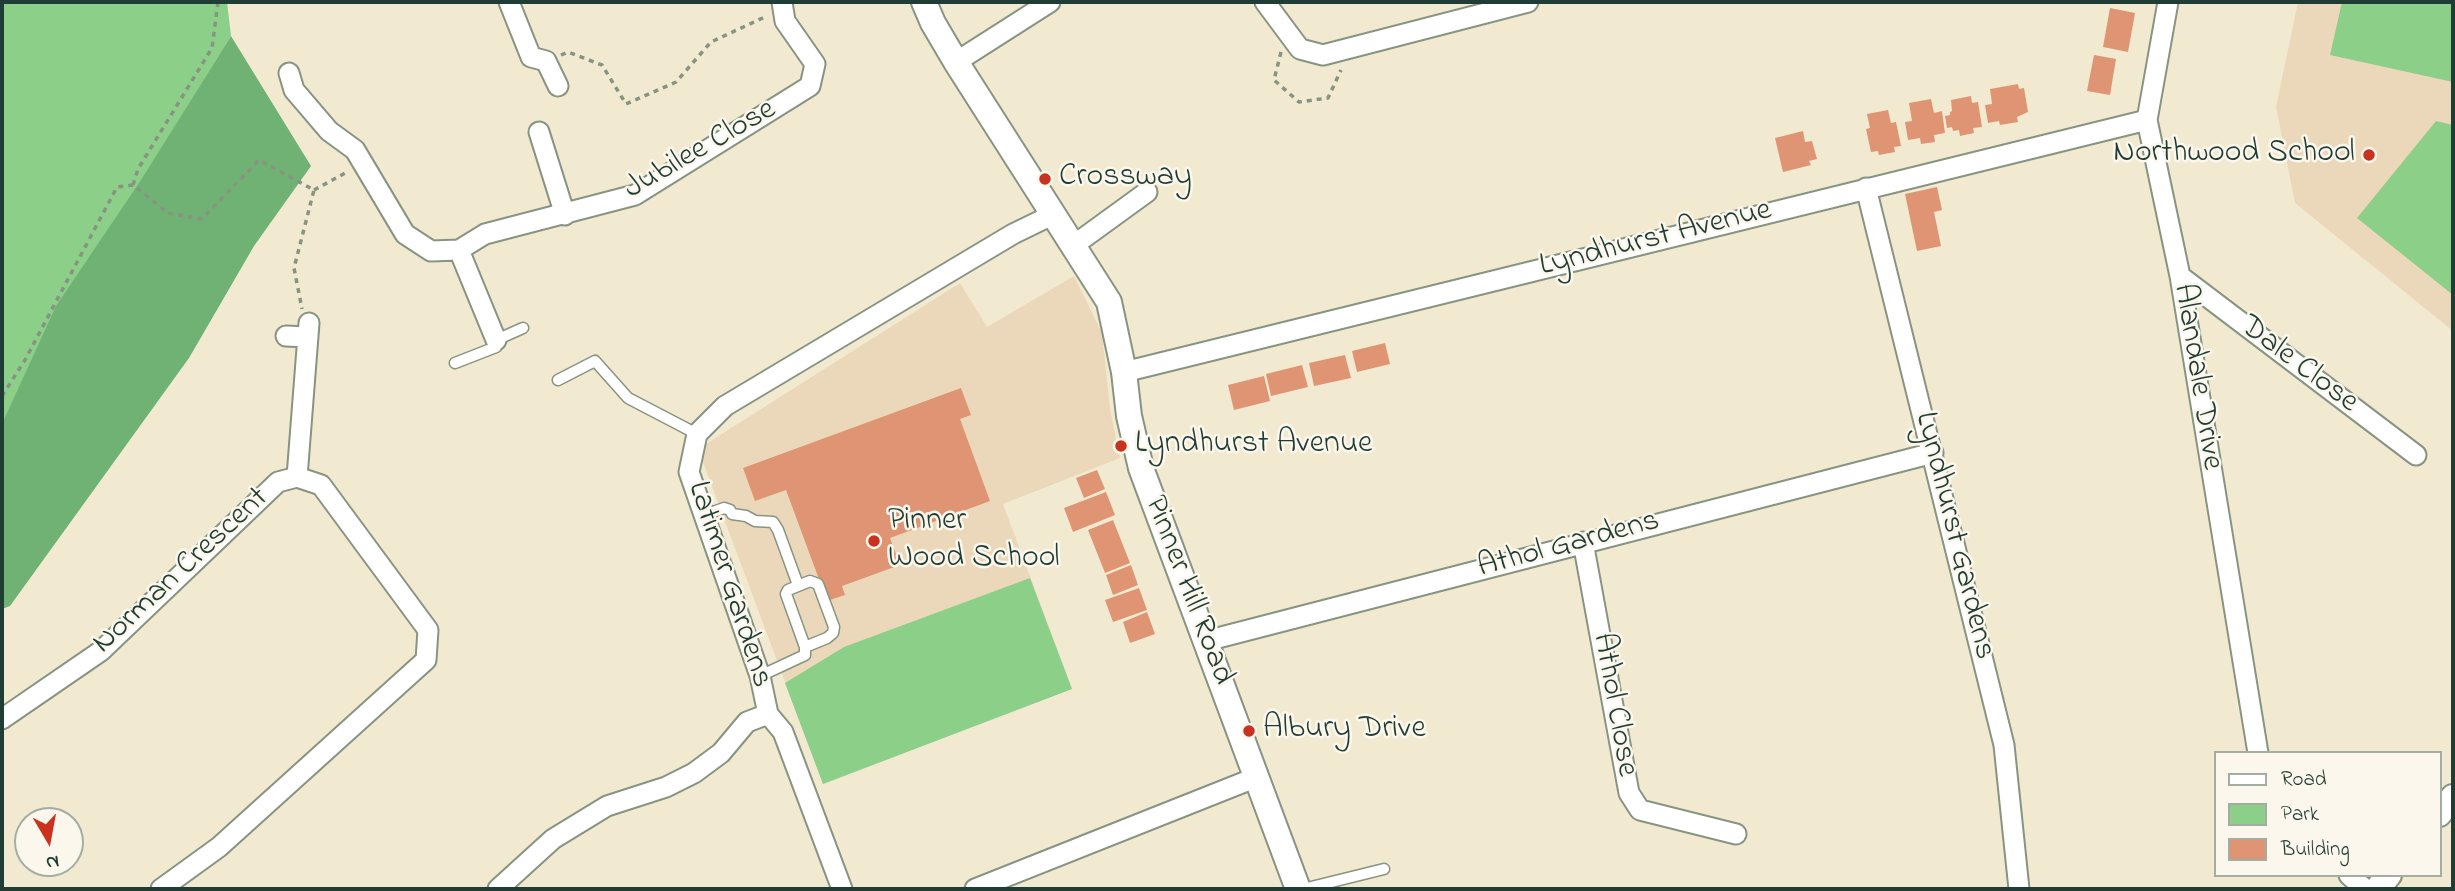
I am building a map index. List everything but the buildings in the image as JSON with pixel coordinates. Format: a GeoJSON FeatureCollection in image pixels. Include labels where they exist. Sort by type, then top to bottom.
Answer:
{"type":"FeatureCollection","features":[{"type":"Feature","properties":{"kind":"street"},"geometry":{"type":"LineString","coordinates":[[509,2],[531,57],[546,61],[558,86]]}},
{"type":"Feature","properties":{"kind":"street","name":"Pinner Hill Road"},"geometry":{"type":"LineString","coordinates":[[924,2],[956,62],[1109,302],[1141,468],[1298,889]]}},
{"type":"Feature","properties":{"kind":"street"},"geometry":{"type":"LineString","coordinates":[[1265,2],[1300,49],[1322,55],[1528,2]]}},
{"type":"Feature","properties":{"kind":"street","name":"Alandale Drive"},"geometry":{"type":"LineString","coordinates":[[2168,2],[2147,120],[2180,276],[2258,751]]}},
{"type":"Feature","properties":{"kind":"street","name":"Jubilee Close"},"geometry":{"type":"LineString","coordinates":[[459,250],[485,234],[635,195],[810,86],[815,64],[785,21],[783,5]]}},
{"type":"Feature","properties":{"kind":"street"},"geometry":{"type":"LineString","coordinates":[[956,62],[1039,5]]}},
{"type":"Feature","properties":{"kind":"street"},"geometry":{"type":"LineString","coordinates":[[289,73],[294,90],[329,131],[355,150],[405,234],[431,251],[459,250],[496,340]]}},
{"type":"Feature","properties":{"kind":"street","name":"Lyndhurst Avenue"},"geometry":{"type":"LineString","coordinates":[[1124,372],[2147,120]]}},
{"type":"Feature","properties":{"kind":"street"},"geometry":{"type":"LineString","coordinates":[[539,132],[565,215]]}},
{"type":"Feature","properties":{"kind":"street","name":"Lyndhurst Gardens"},"geometry":{"type":"LineString","coordinates":[[1866,188],[2004,745],[2019,889]]}},
{"type":"Feature","properties":{"kind":"street"},"geometry":{"type":"LineString","coordinates":[[1074,246],[1147,192]]}},
{"type":"Feature","properties":{"kind":"street","name":"Latimer Gardens"},"geometry":{"type":"LineString","coordinates":[[842,889],[783,732],[768,714],[760,676],[702,516],[689,472],[697,435],[725,405],[1013,234],[1054,214]]}},
{"type":"Feature","properties":{"kind":"street","name":"Dale Close"},"geometry":{"type":"LineString","coordinates":[[2180,276],[2416,455]]}},
{"type":"Feature","properties":{"kind":"street"},"geometry":{"type":"LineString","coordinates":[[286,336],[308,330],[297,477]]}},
{"type":"Feature","properties":{"kind":"street","name":"Athol Gardens"},"geometry":{"type":"LineString","coordinates":[[1206,641],[1933,453]]}},
{"type":"Feature","properties":{"kind":"street","name":"Norman Crescent"},"geometry":{"type":"LineString","coordinates":[[2,719],[101,651],[278,482],[297,477],[321,485],[428,630],[426,660],[219,847],[161,889]]}},
{"type":"Feature","properties":{"kind":"street","name":"Athol Close"},"geometry":{"type":"LineString","coordinates":[[1583,542],[1629,793],[1640,810],[1736,834]]}},
{"type":"Feature","properties":{"kind":"street"},"geometry":{"type":"LineString","coordinates":[[498,889],[553,839],[607,806],[666,787],[694,774],[722,753],[747,722],[768,714]]}},
{"type":"Feature","properties":{"kind":"street"},"geometry":{"type":"LineString","coordinates":[[975,889],[1257,777]]}},
{"type":"Feature","properties":{"kind":"street"},"geometry":{"type":"LineString","coordinates":[[2441,812],[2453,797]]}},
{"type":"Feature","properties":{"kind":"street"},"geometry":{"type":"LineString","coordinates":[[2351,877],[2365,889]]}},
{"type":"Feature","properties":{"kind":"lane"},"geometry":{"type":"LineString","coordinates":[[455,363],[496,347],[496,340],[523,328]]}},
{"type":"Feature","properties":{"kind":"lane"},"geometry":{"type":"LineString","coordinates":[[558,380],[595,361],[628,398],[697,435]]}},
{"type":"Feature","properties":{"kind":"lane"},"geometry":{"type":"LineString","coordinates":[[702,516],[724,508],[732,514],[746,516],[755,521],[773,522],[798,585]]}},
{"type":"Feature","properties":{"kind":"lane"},"geometry":{"type":"LineString","coordinates":[[760,676],[805,655],[805,647],[786,594],[798,585],[810,581],[818,584],[834,627],[830,636],[805,647]]}},
{"type":"Feature","properties":{"kind":"lane"},"geometry":{"type":"LineString","coordinates":[[1303,889],[1384,869]]}},
{"type":"Feature","properties":{"kind":"path"},"geometry":{"type":"LineString","coordinates":[[133,185],[138,169],[212,48],[218,2]]}},
{"type":"Feature","properties":{"kind":"path"},"geometry":{"type":"LineString","coordinates":[[546,61],[568,52],[602,65],[626,104],[676,82],[711,42],[783,5]]}},
{"type":"Feature","properties":{"kind":"path"},"geometry":{"type":"LineString","coordinates":[[1286,33],[1274,79],[1299,102],[1328,98],[1350,49]]}},
{"type":"Feature","properties":{"kind":"path"},"geometry":{"type":"LineString","coordinates":[[2,396],[25,360],[117,187],[133,185],[168,214],[202,219],[259,160],[314,190]]}},
{"type":"Feature","properties":{"kind":"path"},"geometry":{"type":"LineString","coordinates":[[308,330],[294,268],[314,190],[363,163]]}},
{"type":"Feature","properties":{"kind":"shaded area","name":"Northwood School"},"geometry":{"type":"Polygon","coordinates":[[[2298,2],[2453,2],[2453,331],[2295,203],[2276,107],[2298,2]]]}},
{"type":"Feature","properties":{"kind":"shaded area","name":"Pinner Wood School"},"geometry":{"type":"Polygon","coordinates":[[[1074,276],[1102,333],[1110,409],[1120,458],[1003,504],[1072,689],[823,784],[698,449],[960,283],[987,327],[1074,276]]]}},
{"type":"Feature","properties":{"kind":"green space"},"geometry":{"type":"Polygon","coordinates":[[[2,2],[227,2],[231,36],[44,338],[2,425],[2,2]]]}},
{"type":"Feature","properties":{"kind":"green space"},"geometry":{"type":"Polygon","coordinates":[[[2342,2],[2453,2],[2453,82],[2330,55],[2342,2]]]}},
{"type":"Feature","properties":{"kind":"green space"},"geometry":{"type":"Polygon","coordinates":[[[231,36],[311,166],[254,246],[189,358],[10,606],[2,609],[2,424],[56,306],[141,180],[231,36]]]}},
{"type":"Feature","properties":{"kind":"green space"},"geometry":{"type":"Polygon","coordinates":[[[2436,121],[2453,125],[2453,295],[2357,218],[2436,121]]]}},
{"type":"Feature","properties":{"kind":"green space"},"geometry":{"type":"Polygon","coordinates":[[[1030,578],[1072,689],[823,784],[785,683],[844,647],[1030,578]]]}},
{"type":"Feature","properties":{"kind":"place","name":"Northwood School"},"geometry":{"type":"Point","coordinates":[2369,155]}},
{"type":"Feature","properties":{"kind":"place","name":"Crossway"},"geometry":{"type":"Point","coordinates":[1045,179]}},
{"type":"Feature","properties":{"kind":"place","name":"Lyndhurst Avenue"},"geometry":{"type":"Point","coordinates":[1121,446]}},
{"type":"Feature","properties":{"kind":"place","name":"Pinner Wood School"},"geometry":{"type":"Point","coordinates":[874,541]}},
{"type":"Feature","properties":{"kind":"place","name":"Albury Drive"},"geometry":{"type":"Point","coordinates":[1249,731]}}]}
